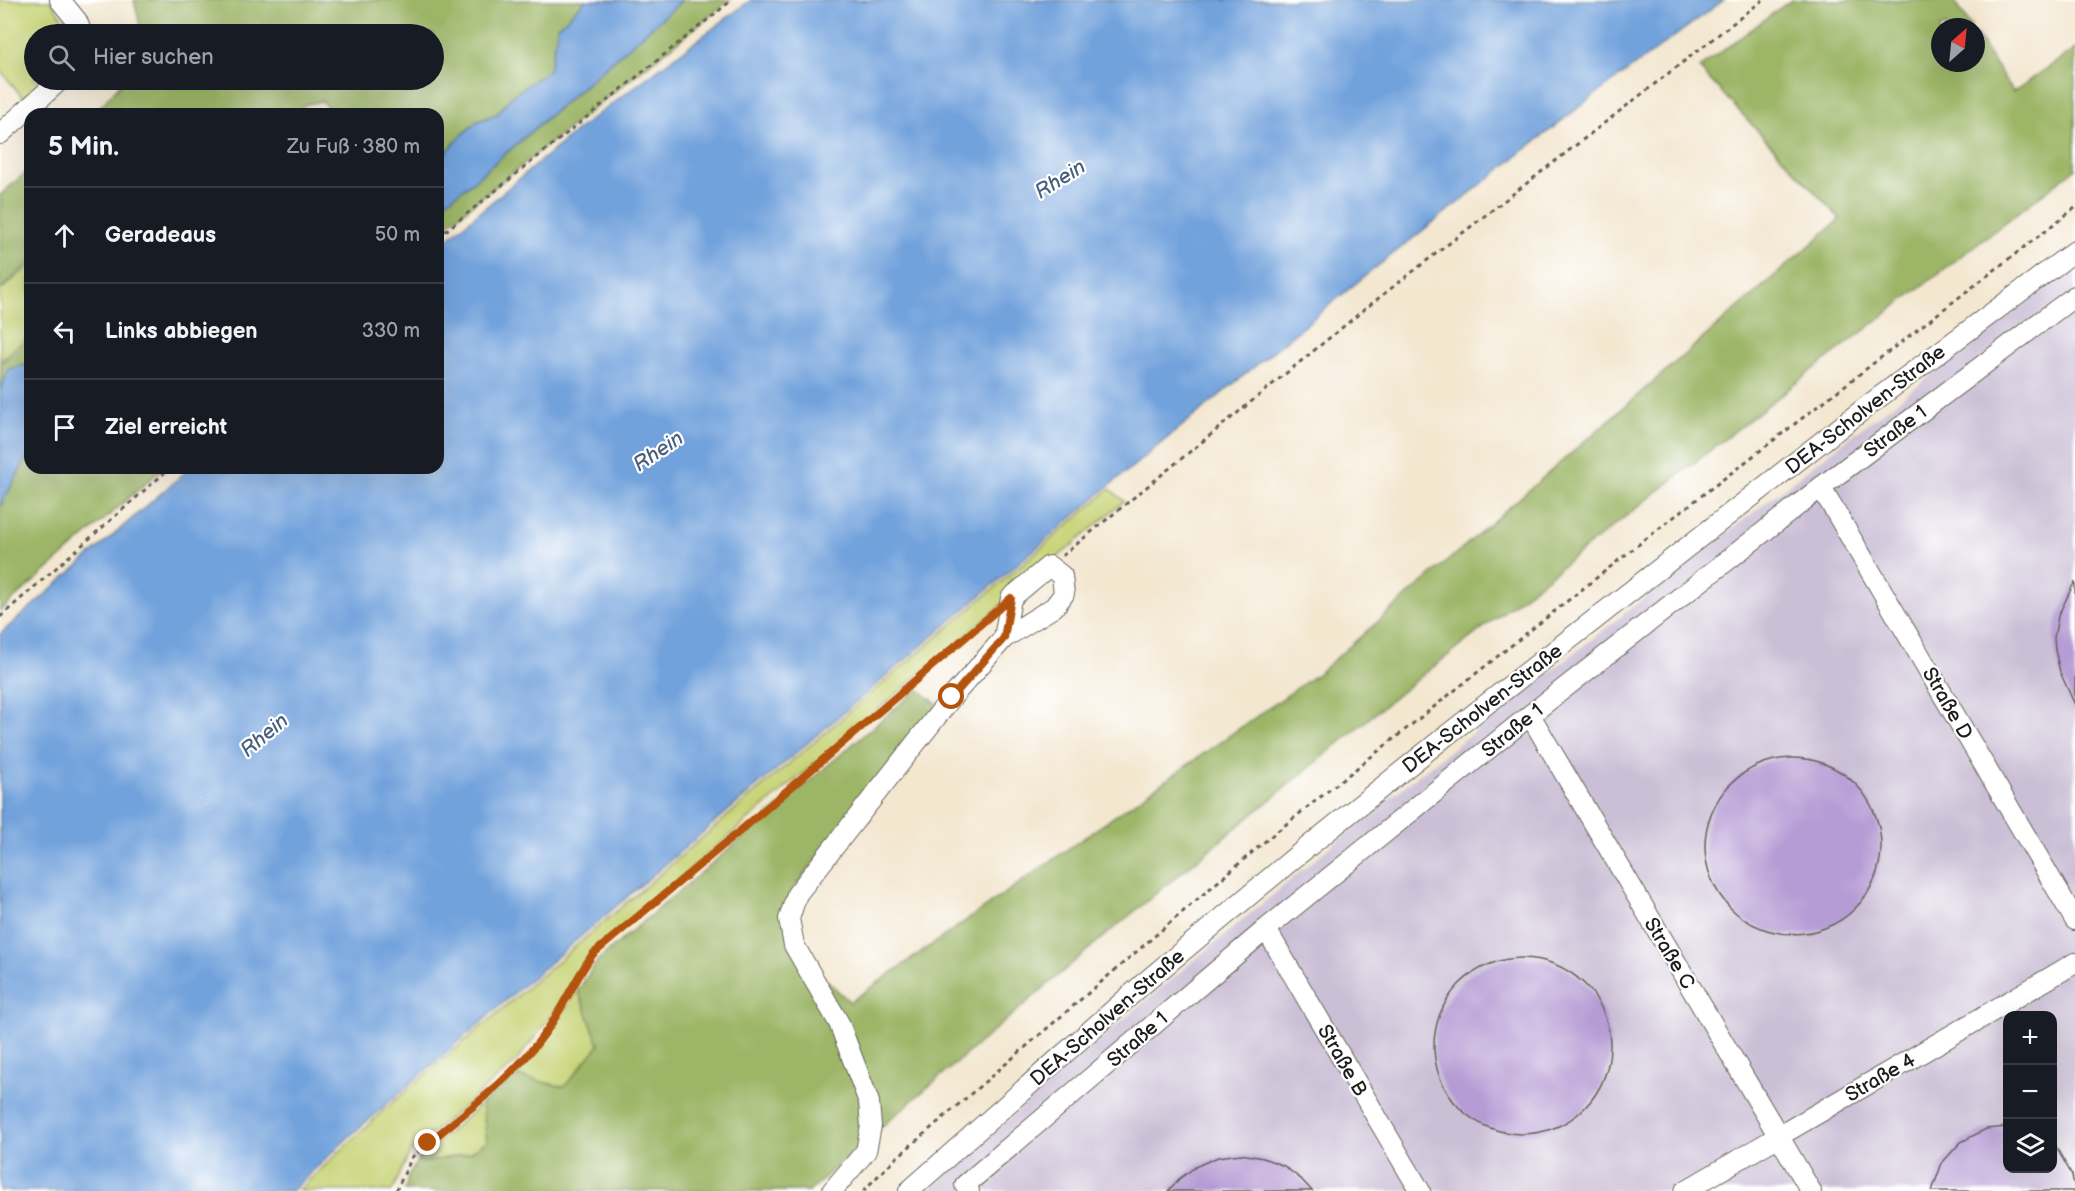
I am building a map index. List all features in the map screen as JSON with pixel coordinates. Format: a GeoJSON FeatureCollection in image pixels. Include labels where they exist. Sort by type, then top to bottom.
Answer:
{"type":"FeatureCollection","features":[{"type":"Feature","properties":{"kind":"street"},"geometry":{"type":"LineString","coordinates":[[60,0],[78,24]]}},
{"type":"Feature","properties":{"kind":"street"},"geometry":{"type":"LineString","coordinates":[[29,108],[49,90]]}},
{"type":"Feature","properties":{"kind":"street"},"geometry":{"type":"LineString","coordinates":[[0,134],[24,112]]}},
{"type":"Feature","properties":{"kind":"street","name":"DEA-Scholven-Straße"},"geometry":{"type":"LineString","coordinates":[[909,1191],[1143,984],[1303,851],[1447,735],[1870,404],[2075,250]]}},
{"type":"Feature","properties":{"kind":"street","name":"Straße 1"},"geometry":{"type":"LineString","coordinates":[[967,1188],[1266,929],[1530,715],[1821,487],[2075,296]]}},
{"type":"Feature","properties":{"kind":"street","name":"Straße D"},"geometry":{"type":"LineString","coordinates":[[1821,487],[2075,920]]}},
{"type":"Feature","properties":{"kind":"street"},"geometry":{"type":"LineString","coordinates":[[832,1191],[866,1152],[871,1125],[869,1102],[839,1023],[794,945],[789,919],[797,894],[952,697],[1004,638],[1054,607],[1064,594],[1062,576],[1049,566],[1011,598],[1004,638]]}},
{"type":"Feature","properties":{"kind":"street","name":"Straße C"},"geometry":{"type":"LineString","coordinates":[[1530,715],[1811,1191]]}},
{"type":"Feature","properties":{"kind":"street","name":"Straße B"},"geometry":{"type":"LineString","coordinates":[[1266,929],[1420,1191]]}},
{"type":"Feature","properties":{"kind":"street","name":"Straße 4"},"geometry":{"type":"LineString","coordinates":[[1685,1191],[2075,963]]}},
{"type":"Feature","properties":{"kind":"path"},"geometry":{"type":"LineString","coordinates":[[444,232],[732,0]]}},
{"type":"Feature","properties":{"kind":"path"},"geometry":{"type":"LineString","coordinates":[[1049,566],[1371,304],[1763,0]]}},
{"type":"Feature","properties":{"kind":"path"},"geometry":{"type":"LineString","coordinates":[[863,1191],[895,1160],[1270,837],[1648,537],[2075,208]]}},
{"type":"Feature","properties":{"kind":"path"},"geometry":{"type":"LineString","coordinates":[[0,617],[163,474]]}},
{"type":"Feature","properties":{"kind":"path"},"geometry":{"type":"LineString","coordinates":[[396,1191],[412,1157],[492,1091],[516,1068],[544,1034],[570,995],[593,954],[1011,598]]}},
{"type":"Feature","properties":{"kind":"shaded area"},"geometry":{"type":"Polygon","coordinates":[[[2075,267],[2075,1191],[928,1191],[1081,1055],[1368,815],[1811,467],[2075,267]]]}},
{"type":"Feature","properties":{"kind":"green space"},"geometry":{"type":"Polygon","coordinates":[[[0,0],[50,0],[67,24],[24,24],[24,90],[33,90],[24,99],[0,70],[0,0]]]}},
{"type":"Feature","properties":{"kind":"green space"},"geometry":{"type":"Polygon","coordinates":[[[134,0],[586,0],[558,27],[549,70],[513,96],[497,114],[476,122],[444,155],[444,108],[328,108],[322,101],[304,105],[301,108],[99,108],[115,90],[444,90],[444,24],[140,24],[134,0]]]}},
{"type":"Feature","properties":{"kind":"green space"},"geometry":{"type":"Polygon","coordinates":[[[683,0],[730,0],[444,227],[444,203],[475,180],[683,0]]]}},
{"type":"Feature","properties":{"kind":"green space"},"geometry":{"type":"Polygon","coordinates":[[[1791,0],[1954,0],[1965,18],[1931,18],[1931,72],[1985,72],[1985,48],[2013,92],[2075,49],[2075,169],[1828,358],[1400,693],[1096,943],[851,1153],[810,1191],[405,1191],[408,1176],[419,1159],[423,1163],[470,1153],[487,1141],[482,1103],[517,1076],[564,1087],[599,1045],[578,990],[598,960],[918,689],[938,705],[791,892],[787,944],[850,1002],[1320,672],[1840,219],[1699,68],[1791,0]]]}},
{"type":"Feature","properties":{"kind":"green space"},"geometry":{"type":"Polygon","coordinates":[[[24,174],[24,268],[0,289],[0,195],[24,174]]]}},
{"type":"Feature","properties":{"kind":"green space"},"geometry":{"type":"Polygon","coordinates":[[[24,271],[24,340],[0,361],[0,291],[24,271]]]}},
{"type":"Feature","properties":{"kind":"green space"},"geometry":{"type":"Polygon","coordinates":[[[24,343],[24,365],[9,369],[0,390],[1,363],[24,343]]]}},
{"type":"Feature","properties":{"kind":"green space"},"geometry":{"type":"Polygon","coordinates":[[[24,463],[24,474],[156,474],[0,611],[0,507],[24,463]]]}},
{"type":"Feature","properties":{"kind":"green space"},"geometry":{"type":"Polygon","coordinates":[[[1110,489],[1124,501],[589,955],[557,1008],[515,1063],[410,1152],[392,1191],[298,1191],[384,1110],[1110,489]]]}},
{"type":"Feature","properties":{"kind":"green space"},"geometry":{"type":"Polygon","coordinates":[[[578,990],[600,1045],[564,1087],[517,1076],[542,1045],[578,990]]]}},
{"type":"Feature","properties":{"kind":"green space"},"geometry":{"type":"Polygon","coordinates":[[[482,1103],[487,1141],[470,1153],[422,1163],[419,1159],[482,1103]]]}},
{"type":"Feature","properties":{"kind":"water"},"geometry":{"type":"Polygon","coordinates":[[[586,0],[683,0],[475,180],[444,203],[444,155],[476,122],[497,114],[512,96],[549,70],[558,27],[586,0]]]}},
{"type":"Feature","properties":{"kind":"water","name":"Rhein"},"geometry":{"type":"Polygon","coordinates":[[[751,0],[1724,0],[1592,97],[1360,280],[1109,486],[518,990],[350,1136],[292,1191],[0,1191],[0,634],[183,474],[444,474],[444,242],[582,126],[751,0]]]}},
{"type":"Feature","properties":{"kind":"water"},"geometry":{"type":"Polygon","coordinates":[[[24,365],[24,463],[0,507],[0,390],[9,369],[24,365]]]}},
{"type":"Feature","properties":{"kind":"building"},"geometry":{"type":"Polygon","coordinates":[[[2075,581],[2075,705],[2060,672],[2054,638],[2058,616],[2075,581]]]}},
{"type":"Feature","properties":{"kind":"building"},"geometry":{"type":"Polygon","coordinates":[[[1793,758],[1810,759],[1827,764],[1855,784],[1875,812],[1880,829],[1880,863],[1875,880],[1855,908],[1827,928],[1810,933],[1793,934],[1776,933],[1759,928],[1731,908],[1711,880],[1706,863],[1705,846],[1706,829],[1711,812],[1731,784],[1759,764],[1776,759],[1793,758]]]}},
{"type":"Feature","properties":{"kind":"building"},"geometry":{"type":"Polygon","coordinates":[[[1522,958],[1539,959],[1556,964],[1584,984],[1604,1012],[1609,1029],[1609,1063],[1604,1080],[1584,1108],[1556,1128],[1539,1133],[1522,1134],[1505,1133],[1488,1128],[1460,1108],[1440,1080],[1435,1063],[1434,1046],[1435,1029],[1440,1012],[1460,984],[1488,964],[1505,959],[1522,958]]]}},
{"type":"Feature","properties":{"kind":"building"},"geometry":{"type":"Polygon","coordinates":[[[2003,1127],[2003,1173],[2057,1173],[2057,1149],[2072,1175],[2075,1191],[1932,1191],[1942,1163],[1961,1142],[1986,1129],[2003,1127]]]}},
{"type":"Feature","properties":{"kind":"building"},"geometry":{"type":"Polygon","coordinates":[[[1241,1154],[1263,1158],[1284,1166],[1312,1191],[1168,1191],[1179,1179],[1197,1166],[1218,1157],[1241,1154]]]}},
{"type":"Feature","properties":{"kind":"route"},"geometry":{"type":"LineString","coordinates":[[428,1143],[492,1091],[516,1068],[544,1034],[570,995],[593,954],[1011,598],[1004,638],[952,697]]}}]}
